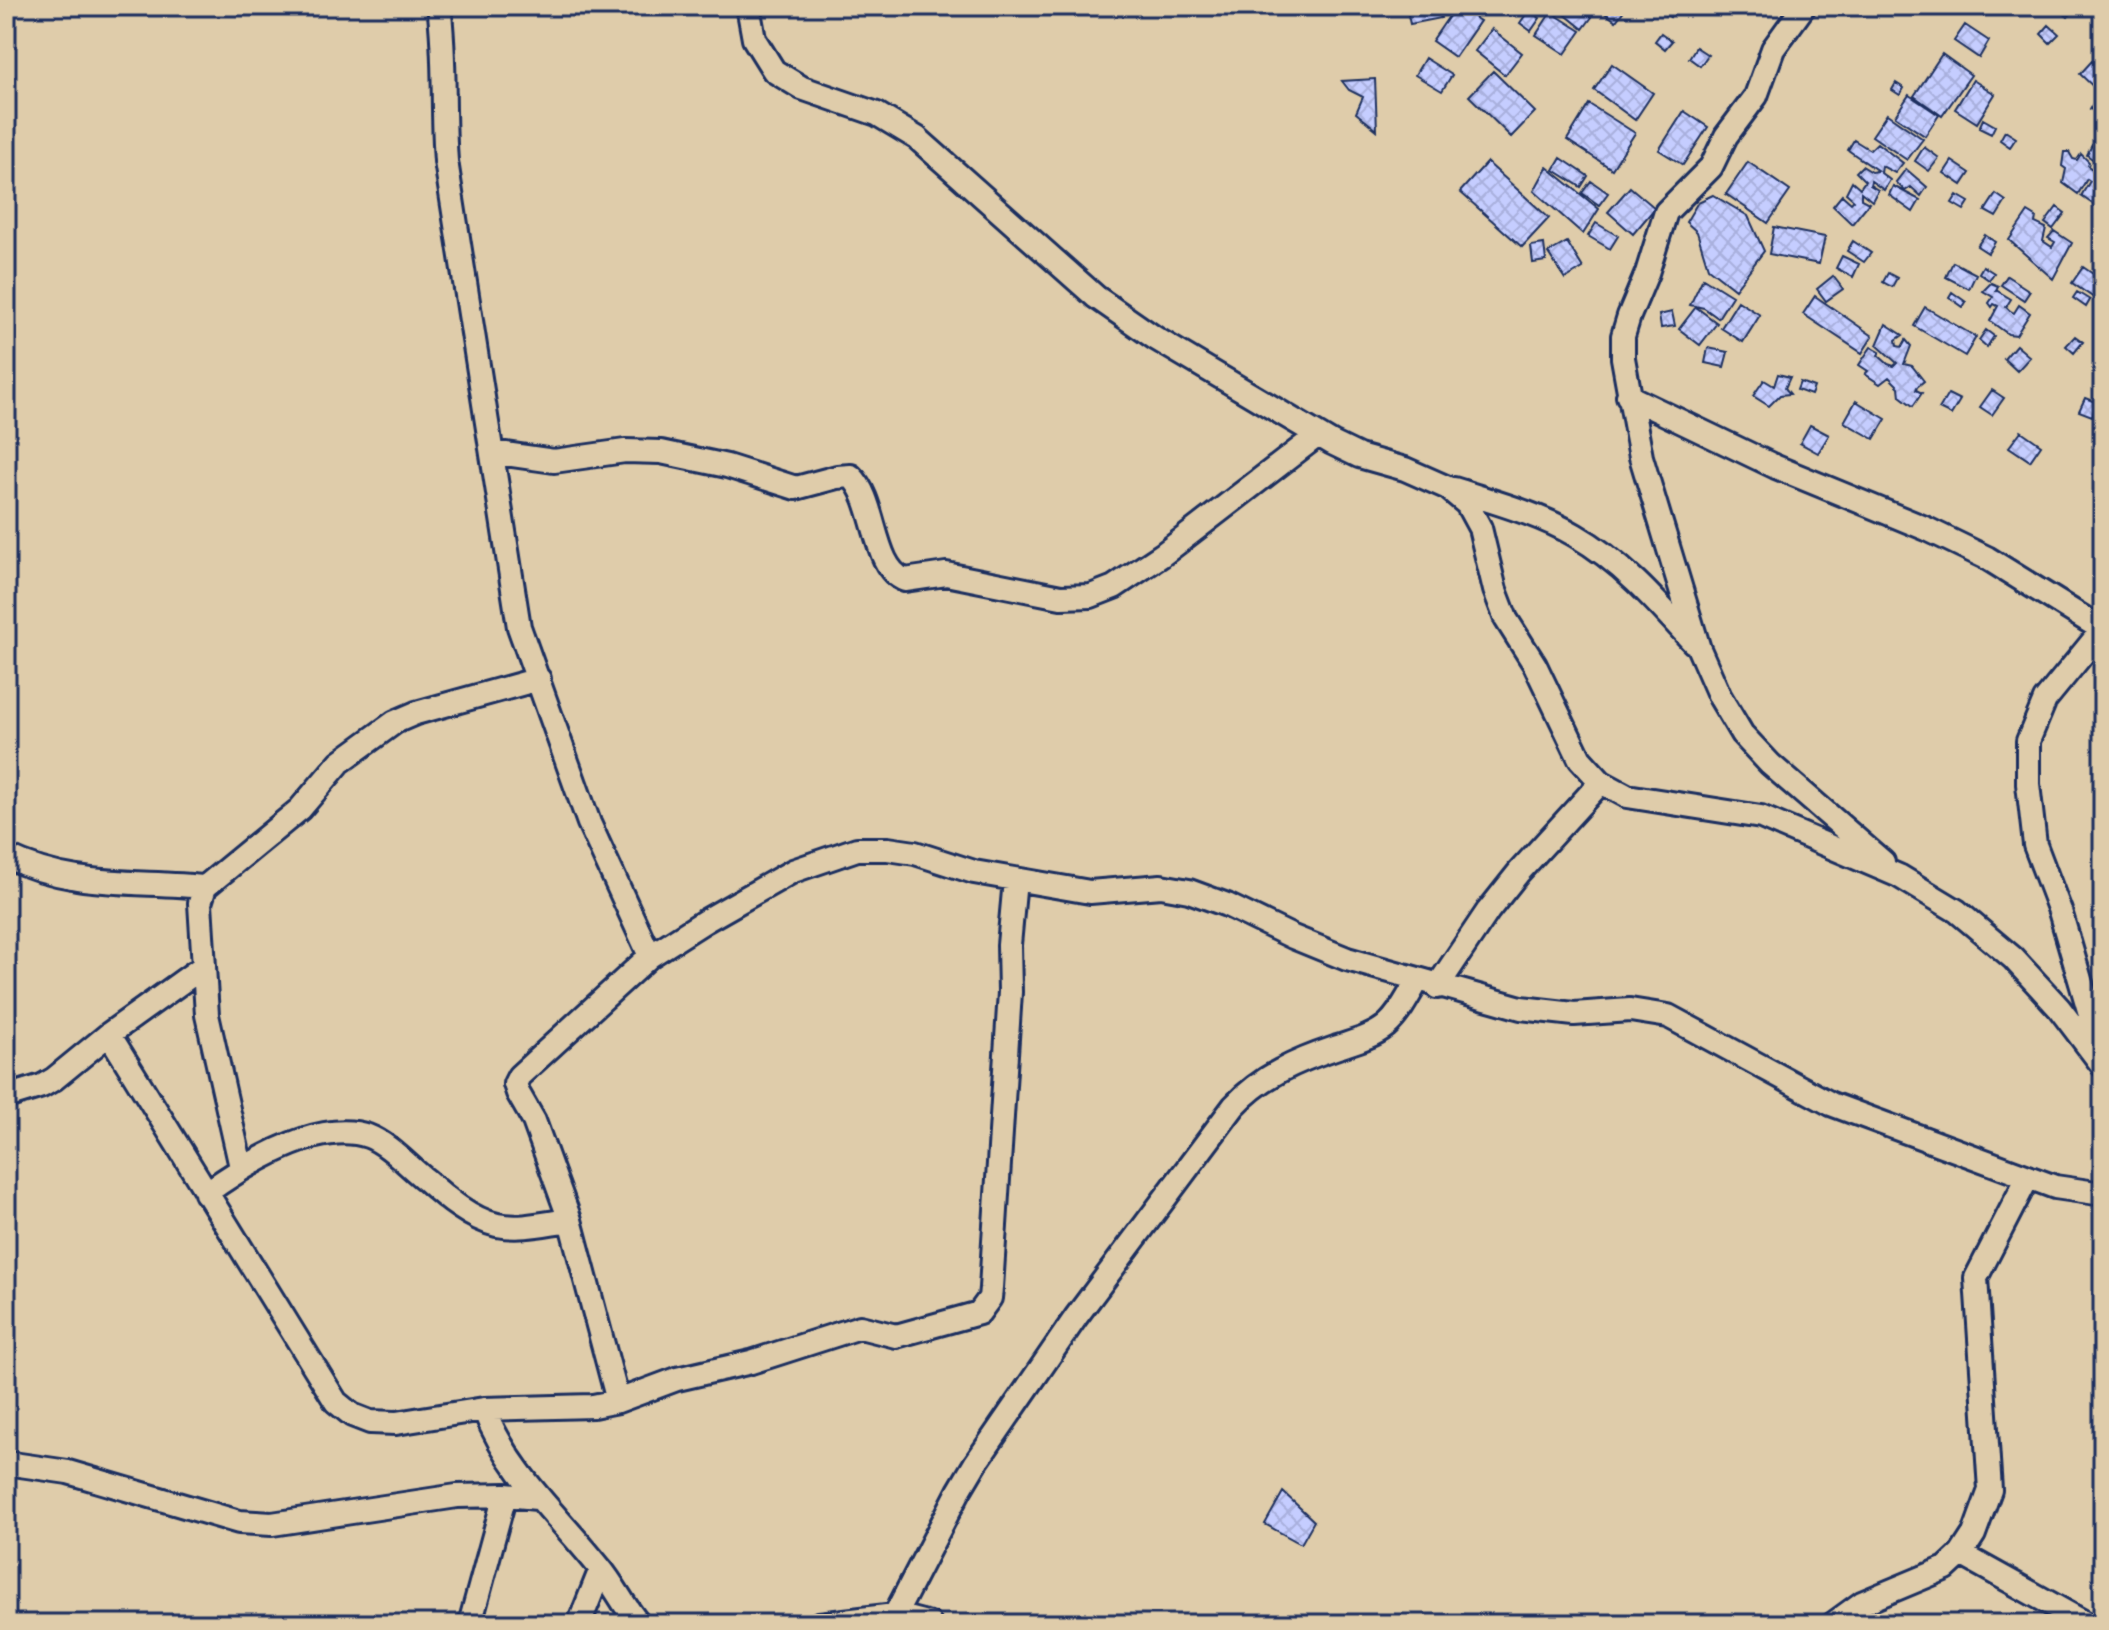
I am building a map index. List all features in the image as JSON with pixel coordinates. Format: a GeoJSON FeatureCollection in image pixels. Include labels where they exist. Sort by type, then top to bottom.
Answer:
{"type":"FeatureCollection","features":[{"type":"Feature","properties":{"kind":"street"},"geometry":{"type":"LineString","coordinates":[[439,6],[443,39],[442,108],[446,161],[519,627],[598,844],[650,956]]}},
{"type":"Feature","properties":{"kind":"street"},"geometry":{"type":"LineString","coordinates":[[748,6],[754,39],[774,71],[802,88],[877,114],[917,138],[1096,297],[1155,338],[1359,456],[1405,469],[1574,534],[1622,567],[1699,649]]}},
{"type":"Feature","properties":{"kind":"street"},"geometry":{"type":"LineString","coordinates":[[1804,6],[1773,49],[1756,96],[1726,136],[1711,167],[1666,212],[1623,336],[1623,358],[1641,457],[1699,649],[1720,697],[1742,734],[1770,764],[1899,876]]}},
{"type":"Feature","properties":{"kind":"street"},"geometry":{"type":"LineString","coordinates":[[1628,396],[1776,467],[1975,552],[2103,629],[2045,700],[2028,741],[2028,784],[2035,845],[2060,911],[2103,1063]]}},
{"type":"Feature","properties":{"kind":"street"},"geometry":{"type":"LineString","coordinates":[[492,452],[554,461],[625,451],[661,452],[727,466],[796,488],[851,476],[864,493],[887,564],[899,578],[905,580],[946,574],[1061,597],[1091,596],[1114,587],[1162,555],[1318,435]]}},
{"type":"Feature","properties":{"kind":"street"},"geometry":{"type":"LineString","coordinates":[[1448,488],[1467,504],[1480,528],[1495,590],[1506,619],[1535,665],[1580,759],[1601,782],[1627,796],[1761,817],[1899,876],[1957,911],[2013,958],[2103,1063]]}},
{"type":"Feature","properties":{"kind":"street"},"geometry":{"type":"LineString","coordinates":[[241,1167],[211,1040],[200,903],[205,887],[300,809],[340,762],[395,722],[416,713],[539,679]]}},
{"type":"Feature","properties":{"kind":"street"},"geometry":{"type":"LineString","coordinates":[[895,1615],[975,1464],[1076,1317],[1234,1106],[1249,1089],[1273,1074],[1385,1027],[1427,983],[1519,872],[1601,782]]}},
{"type":"Feature","properties":{"kind":"street"},"geometry":{"type":"LineString","coordinates":[[618,1401],[570,1220],[534,1121],[515,1084],[519,1076],[650,956],[793,871],[857,849],[915,853],[974,872],[1090,892],[1161,886],[1189,891],[1347,959],[1427,983],[1551,1013],[1630,1010],[1668,1016],[1831,1104],[2055,1187],[2103,1194]]}},
{"type":"Feature","properties":{"kind":"street"},"geometry":{"type":"LineString","coordinates":[[6,856],[58,876],[91,882],[205,887]]}},
{"type":"Feature","properties":{"kind":"street"},"geometry":{"type":"LineString","coordinates":[[109,1034],[336,1402],[352,1415],[370,1422],[396,1423],[484,1409],[593,1406],[618,1401],[677,1379],[751,1362],[860,1327],[896,1336],[909,1334],[979,1313],[985,1306],[991,1288],[1015,880]]}},
{"type":"Feature","properties":{"kind":"street"},"geometry":{"type":"LineString","coordinates":[[6,1097],[54,1079],[109,1034],[204,966]]}},
{"type":"Feature","properties":{"kind":"street"},"geometry":{"type":"LineString","coordinates":[[206,1193],[241,1167],[316,1136],[350,1132],[371,1137],[388,1148],[441,1194],[481,1220],[518,1228],[570,1220]]}},
{"type":"Feature","properties":{"kind":"street"},"geometry":{"type":"LineString","coordinates":[[1833,1624],[1862,1603],[1946,1568],[1961,1554],[1974,1534],[1990,1490],[1976,1278],[2028,1177]]}},
{"type":"Feature","properties":{"kind":"street"},"geometry":{"type":"LineString","coordinates":[[484,1409],[503,1451],[537,1498],[601,1569],[639,1624]]}},
{"type":"Feature","properties":{"kind":"street"},"geometry":{"type":"LineString","coordinates":[[6,1463],[68,1472],[239,1522],[261,1524],[457,1496],[537,1498]]}},
{"type":"Feature","properties":{"kind":"street"},"geometry":{"type":"LineString","coordinates":[[470,1624],[505,1495]]}},
{"type":"Feature","properties":{"kind":"street"},"geometry":{"type":"LineString","coordinates":[[1961,1554],[2087,1624]]}},
{"type":"Feature","properties":{"kind":"street"},"geometry":{"type":"LineString","coordinates":[[579,1624],[601,1569]]}},
{"type":"Feature","properties":{"kind":"street"},"geometry":{"type":"LineString","coordinates":[[819,1624],[895,1615],[930,1624]]}},
{"type":"Feature","properties":{"kind":"building"},"geometry":{"type":"Polygon","coordinates":[[[1406,6],[1438,6],[1441,18],[1410,24],[1406,6]]]}},
{"type":"Feature","properties":{"kind":"building"},"geometry":{"type":"Polygon","coordinates":[[[1456,6],[1480,21],[1455,57],[1432,41],[1456,6]]]}},
{"type":"Feature","properties":{"kind":"building"},"geometry":{"type":"Polygon","coordinates":[[[1567,6],[1578,6],[1592,17],[1583,29],[1562,12],[1567,6]]]}},
{"type":"Feature","properties":{"kind":"building"},"geometry":{"type":"Polygon","coordinates":[[[1595,6],[1627,6],[1616,21],[1595,6]]]}},
{"type":"Feature","properties":{"kind":"building"},"geometry":{"type":"Polygon","coordinates":[[[1652,6],[1675,6],[1676,7],[1670,17],[1652,6]]]}},
{"type":"Feature","properties":{"kind":"building"},"geometry":{"type":"Polygon","coordinates":[[[2062,6],[2078,6],[2068,17],[2059,10],[2062,6]]]}},
{"type":"Feature","properties":{"kind":"building"},"geometry":{"type":"Polygon","coordinates":[[[1529,10],[1540,18],[1531,31],[1520,23],[1529,10]]]}},
{"type":"Feature","properties":{"kind":"building"},"geometry":{"type":"Polygon","coordinates":[[[1551,12],[1581,31],[1565,54],[1536,35],[1551,12]]]}},
{"type":"Feature","properties":{"kind":"building"},"geometry":{"type":"Polygon","coordinates":[[[1965,25],[1989,41],[1979,58],[1954,41],[1965,25]]]}},
{"type":"Feature","properties":{"kind":"building"},"geometry":{"type":"Polygon","coordinates":[[[2049,25],[2059,34],[2050,43],[2041,34],[2049,25]]]}},
{"type":"Feature","properties":{"kind":"building"},"geometry":{"type":"Polygon","coordinates":[[[1492,29],[1522,53],[1505,75],[1475,51],[1492,29]]]}},
{"type":"Feature","properties":{"kind":"building"},"geometry":{"type":"Polygon","coordinates":[[[1661,33],[1672,41],[1665,49],[1655,41],[1661,33]]]}},
{"type":"Feature","properties":{"kind":"building"},"geometry":{"type":"Polygon","coordinates":[[[1696,47],[1708,55],[1700,66],[1689,58],[1696,47]]]}},
{"type":"Feature","properties":{"kind":"building"},"geometry":{"type":"Polygon","coordinates":[[[1942,54],[1971,75],[1942,116],[1914,96],[1942,54]]]}},
{"type":"Feature","properties":{"kind":"building"},"geometry":{"type":"Polygon","coordinates":[[[1425,58],[1452,75],[1442,91],[1415,75],[1425,58]]]}},
{"type":"Feature","properties":{"kind":"building"},"geometry":{"type":"Polygon","coordinates":[[[2092,61],[2103,71],[2103,89],[2100,93],[2080,74],[2092,61]]]}},
{"type":"Feature","properties":{"kind":"building"},"geometry":{"type":"Polygon","coordinates":[[[1612,64],[1653,93],[1635,120],[1594,90],[1612,64]]]}},
{"type":"Feature","properties":{"kind":"building"},"geometry":{"type":"Polygon","coordinates":[[[1493,71],[1535,112],[1511,137],[1469,96],[1493,71]]]}},
{"type":"Feature","properties":{"kind":"building"},"geometry":{"type":"Polygon","coordinates":[[[1375,79],[1377,130],[1356,113],[1363,97],[1349,90],[1342,81],[1375,79]]]}},
{"type":"Feature","properties":{"kind":"building"},"geometry":{"type":"Polygon","coordinates":[[[1973,80],[1995,94],[1977,123],[1955,109],[1973,80]]]}},
{"type":"Feature","properties":{"kind":"building"},"geometry":{"type":"Polygon","coordinates":[[[1896,83],[1904,88],[1900,95],[1892,90],[1896,83]]]}},
{"type":"Feature","properties":{"kind":"building"},"geometry":{"type":"Polygon","coordinates":[[[1909,95],[1939,115],[1925,136],[1895,116],[1909,95]]]}},
{"type":"Feature","properties":{"kind":"building"},"geometry":{"type":"Polygon","coordinates":[[[2095,100],[2103,105],[2102,116],[2090,109],[2095,100]]]}},
{"type":"Feature","properties":{"kind":"building"},"geometry":{"type":"Polygon","coordinates":[[[1589,104],[1635,133],[1612,169],[1567,140],[1589,104]]]}},
{"type":"Feature","properties":{"kind":"building"},"geometry":{"type":"Polygon","coordinates":[[[1684,111],[1708,127],[1683,165],[1659,150],[1684,111]]]}},
{"type":"Feature","properties":{"kind":"building"},"geometry":{"type":"Polygon","coordinates":[[[1887,114],[1923,139],[1907,160],[1872,136],[1887,114]]]}},
{"type":"Feature","properties":{"kind":"building"},"geometry":{"type":"Polygon","coordinates":[[[1983,119],[1995,126],[1991,134],[1979,128],[1983,119]]]}},
{"type":"Feature","properties":{"kind":"building"},"geometry":{"type":"Polygon","coordinates":[[[2005,131],[2016,138],[2010,147],[2000,140],[2005,131]]]}},
{"type":"Feature","properties":{"kind":"building"},"geometry":{"type":"Polygon","coordinates":[[[1854,140],[1870,150],[1877,143],[1903,163],[1895,173],[1882,166],[1881,173],[1890,180],[1884,190],[1871,181],[1870,185],[1878,190],[1872,201],[1861,192],[1861,199],[1869,203],[1852,224],[1833,206],[1842,195],[1851,203],[1854,200],[1846,193],[1852,181],[1860,188],[1865,181],[1856,172],[1862,166],[1872,172],[1878,171],[1848,150],[1854,140]]]}},
{"type":"Feature","properties":{"kind":"building"},"geometry":{"type":"Polygon","coordinates":[[[2092,145],[2101,150],[2095,161],[2087,155],[2092,145]]]}},
{"type":"Feature","properties":{"kind":"building"},"geometry":{"type":"Polygon","coordinates":[[[1924,147],[1939,158],[1929,171],[1915,161],[1924,147]]]}},
{"type":"Feature","properties":{"kind":"building"},"geometry":{"type":"Polygon","coordinates":[[[2064,152],[2069,152],[2077,160],[2081,154],[2089,162],[2088,166],[2103,177],[2103,211],[2081,196],[2090,181],[2087,179],[2078,194],[2063,183],[2066,169],[2062,166],[2064,152]]]}},
{"type":"Feature","properties":{"kind":"building"},"geometry":{"type":"Polygon","coordinates":[[[1561,158],[1588,176],[1581,187],[1554,170],[1561,158]]]}},
{"type":"Feature","properties":{"kind":"building"},"geometry":{"type":"Polygon","coordinates":[[[1952,161],[1970,173],[1962,185],[1944,173],[1952,161]]]}},
{"type":"Feature","properties":{"kind":"building"},"geometry":{"type":"Polygon","coordinates":[[[1487,162],[1549,218],[1522,247],[1460,192],[1487,162]]]}},
{"type":"Feature","properties":{"kind":"building"},"geometry":{"type":"Polygon","coordinates":[[[1748,162],[1790,191],[1768,223],[1726,194],[1748,162]]]}},
{"type":"Feature","properties":{"kind":"building"},"geometry":{"type":"Polygon","coordinates":[[[1547,167],[1599,209],[1583,234],[1534,191],[1547,167]]]}},
{"type":"Feature","properties":{"kind":"building"},"geometry":{"type":"Polygon","coordinates":[[[1906,169],[1927,187],[1921,196],[1911,187],[1905,191],[1896,182],[1906,169]]]}},
{"type":"Feature","properties":{"kind":"building"},"geometry":{"type":"Polygon","coordinates":[[[1591,181],[1608,193],[1599,205],[1582,193],[1591,181]]]}},
{"type":"Feature","properties":{"kind":"building"},"geometry":{"type":"Polygon","coordinates":[[[1893,186],[1920,200],[1913,212],[1889,195],[1893,186]]]}},
{"type":"Feature","properties":{"kind":"building"},"geometry":{"type":"Polygon","coordinates":[[[1630,187],[1655,208],[1633,234],[1608,212],[1630,187]]]}},
{"type":"Feature","properties":{"kind":"building"},"geometry":{"type":"Polygon","coordinates":[[[1996,194],[2006,201],[1996,217],[1985,211],[1996,194]]]}},
{"type":"Feature","properties":{"kind":"building"},"geometry":{"type":"Polygon","coordinates":[[[1713,195],[1748,216],[1764,251],[1735,289],[1708,268],[1697,232],[1686,222],[1698,202],[1713,195]]]}},
{"type":"Feature","properties":{"kind":"building"},"geometry":{"type":"Polygon","coordinates":[[[1957,195],[1969,202],[1964,210],[1952,203],[1957,195]]]}},
{"type":"Feature","properties":{"kind":"building"},"geometry":{"type":"Polygon","coordinates":[[[2057,207],[2065,213],[2053,229],[2045,223],[2057,207]]]}},
{"type":"Feature","properties":{"kind":"building"},"geometry":{"type":"Polygon","coordinates":[[[2028,212],[2036,217],[2035,223],[2046,228],[2043,241],[2052,247],[2055,242],[2048,238],[2054,231],[2072,243],[2053,279],[2009,240],[2028,212]]]}},
{"type":"Feature","properties":{"kind":"building"},"geometry":{"type":"Polygon","coordinates":[[[1596,223],[1618,236],[1610,249],[1588,236],[1596,223]]]}},
{"type":"Feature","properties":{"kind":"building"},"geometry":{"type":"Polygon","coordinates":[[[1774,227],[1825,237],[1819,264],[1769,254],[1774,227]]]}},
{"type":"Feature","properties":{"kind":"building"},"geometry":{"type":"Polygon","coordinates":[[[1985,235],[1995,242],[1988,253],[1977,246],[1985,235]]]}},
{"type":"Feature","properties":{"kind":"building"},"geometry":{"type":"Polygon","coordinates":[[[1853,241],[1871,253],[1864,262],[1847,251],[1853,241]]]}},
{"type":"Feature","properties":{"kind":"building"},"geometry":{"type":"Polygon","coordinates":[[[1567,242],[1583,268],[1565,279],[1548,253],[1567,242]]]}},
{"type":"Feature","properties":{"kind":"building"},"geometry":{"type":"Polygon","coordinates":[[[1544,244],[1546,261],[1533,263],[1531,246],[1544,244]]]}},
{"type":"Feature","properties":{"kind":"building"},"geometry":{"type":"Polygon","coordinates":[[[1842,256],[1859,264],[1853,277],[1836,268],[1842,256]]]}},
{"type":"Feature","properties":{"kind":"building"},"geometry":{"type":"Polygon","coordinates":[[[1953,262],[1976,274],[1969,289],[1946,277],[1953,262]]]}},
{"type":"Feature","properties":{"kind":"building"},"geometry":{"type":"Polygon","coordinates":[[[1983,266],[1994,273],[1989,280],[1979,273],[1983,266]]]}},
{"type":"Feature","properties":{"kind":"building"},"geometry":{"type":"Polygon","coordinates":[[[2083,267],[2103,281],[2103,304],[2072,283],[2083,267]]]}},
{"type":"Feature","properties":{"kind":"building"},"geometry":{"type":"Polygon","coordinates":[[[1888,273],[1897,278],[1892,287],[1883,282],[1888,273]]]}},
{"type":"Feature","properties":{"kind":"building"},"geometry":{"type":"Polygon","coordinates":[[[1833,276],[1843,289],[1826,301],[1817,289],[1833,276]]]}},
{"type":"Feature","properties":{"kind":"building"},"geometry":{"type":"Polygon","coordinates":[[[2007,276],[2030,291],[2024,300],[2001,285],[2007,276]]]}},
{"type":"Feature","properties":{"kind":"building"},"geometry":{"type":"Polygon","coordinates":[[[1703,278],[1732,296],[1718,318],[1704,308],[1690,305],[1703,278]]]}},
{"type":"Feature","properties":{"kind":"building"},"geometry":{"type":"Polygon","coordinates":[[[1991,283],[2011,299],[2006,307],[2009,310],[2014,313],[2019,305],[2030,313],[2016,335],[2008,334],[1990,321],[1998,306],[1994,304],[1992,307],[1989,303],[1993,297],[1983,291],[1991,283]]]}},
{"type":"Feature","properties":{"kind":"building"},"geometry":{"type":"Polygon","coordinates":[[[1952,292],[1966,302],[1963,307],[1949,297],[1952,292]]]}},
{"type":"Feature","properties":{"kind":"building"},"geometry":{"type":"Polygon","coordinates":[[[2077,292],[2090,300],[2086,307],[2073,298],[2077,292]]]}},
{"type":"Feature","properties":{"kind":"building"},"geometry":{"type":"Polygon","coordinates":[[[1815,296],[1873,336],[1862,353],[1803,314],[1815,296]]]}},
{"type":"Feature","properties":{"kind":"building"},"geometry":{"type":"Polygon","coordinates":[[[1738,301],[1760,315],[1743,342],[1721,328],[1738,301]]]}},
{"type":"Feature","properties":{"kind":"building"},"geometry":{"type":"Polygon","coordinates":[[[1696,307],[1717,323],[1700,345],[1679,329],[1696,307]]]}},
{"type":"Feature","properties":{"kind":"building"},"geometry":{"type":"Polygon","coordinates":[[[1925,307],[1976,337],[1965,356],[1914,326],[1925,307]]]}},
{"type":"Feature","properties":{"kind":"building"},"geometry":{"type":"Polygon","coordinates":[[[1672,312],[1675,326],[1661,328],[1659,315],[1672,312]]]}},
{"type":"Feature","properties":{"kind":"building"},"geometry":{"type":"Polygon","coordinates":[[[1886,324],[1903,335],[1896,340],[1897,346],[1902,347],[1906,340],[1911,346],[1904,364],[1912,366],[1924,381],[1917,387],[1916,390],[1922,393],[1913,406],[1900,396],[1899,387],[1889,377],[1880,384],[1865,374],[1868,371],[1859,365],[1871,347],[1880,352],[1878,355],[1888,364],[1894,366],[1897,363],[1877,345],[1886,324]]]}},
{"type":"Feature","properties":{"kind":"building"},"geometry":{"type":"Polygon","coordinates":[[[1986,330],[1994,336],[1987,347],[1979,340],[1986,330]]]}},
{"type":"Feature","properties":{"kind":"building"},"geometry":{"type":"Polygon","coordinates":[[[2075,336],[2083,342],[2074,353],[2066,346],[2075,336]]]}},
{"type":"Feature","properties":{"kind":"building"},"geometry":{"type":"Polygon","coordinates":[[[2016,345],[2030,357],[2017,371],[2004,359],[2016,345]]]}},
{"type":"Feature","properties":{"kind":"building"},"geometry":{"type":"Polygon","coordinates":[[[1708,348],[1728,352],[1724,367],[1705,363],[1708,348]]]}},
{"type":"Feature","properties":{"kind":"building"},"geometry":{"type":"Polygon","coordinates":[[[1778,374],[1790,377],[1785,388],[1790,394],[1780,395],[1769,406],[1753,396],[1764,380],[1774,386],[1778,374]]]}},
{"type":"Feature","properties":{"kind":"building"},"geometry":{"type":"Polygon","coordinates":[[[1800,382],[1814,387],[1811,395],[1797,390],[1800,382]]]}},
{"type":"Feature","properties":{"kind":"building"},"geometry":{"type":"Polygon","coordinates":[[[1992,390],[2004,398],[1992,415],[1980,407],[1992,390]]]}},
{"type":"Feature","properties":{"kind":"building"},"geometry":{"type":"Polygon","coordinates":[[[1948,394],[1960,400],[1951,415],[1939,409],[1948,394]]]}},
{"type":"Feature","properties":{"kind":"building"},"geometry":{"type":"Polygon","coordinates":[[[2085,398],[2098,403],[2092,416],[2079,411],[2085,398]]]}},
{"type":"Feature","properties":{"kind":"building"},"geometry":{"type":"Polygon","coordinates":[[[1856,401],[1886,419],[1874,439],[1844,422],[1856,401]]]}},
{"type":"Feature","properties":{"kind":"building"},"geometry":{"type":"Polygon","coordinates":[[[1810,425],[1829,435],[1818,453],[1800,443],[1810,425]]]}},
{"type":"Feature","properties":{"kind":"building"},"geometry":{"type":"Polygon","coordinates":[[[2021,431],[2041,445],[2030,461],[2009,447],[2021,431]]]}},
{"type":"Feature","properties":{"kind":"building"},"geometry":{"type":"Polygon","coordinates":[[[1283,1492],[1314,1521],[1301,1544],[1265,1524],[1283,1492]]]}},
{"type":"Feature","properties":{"kind":"building"},"geometry":{"type":"Polygon","coordinates":[[[2096,1590],[2103,1590],[2103,1601],[2096,1600],[2096,1590]]]}}]}
